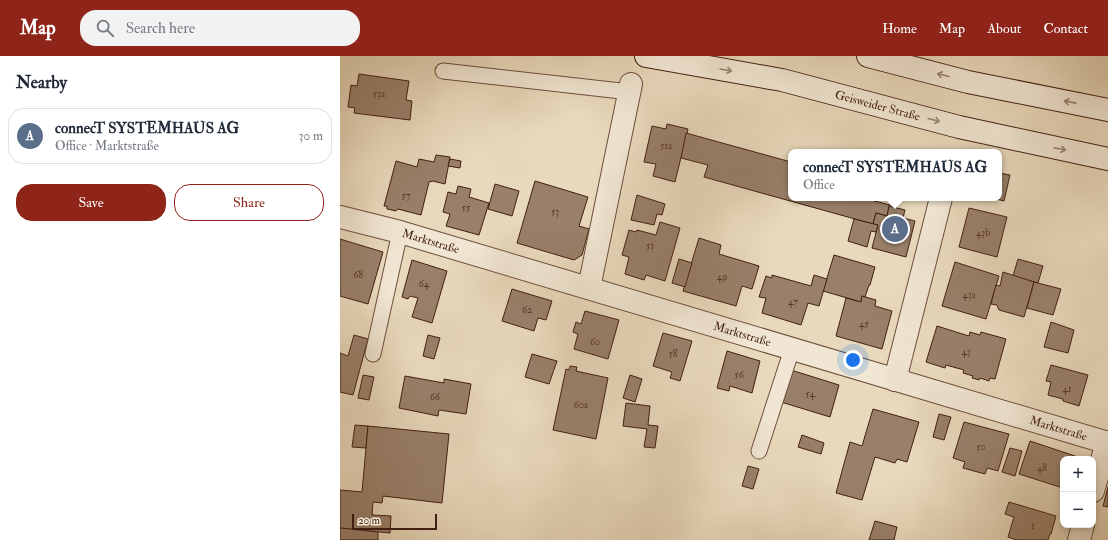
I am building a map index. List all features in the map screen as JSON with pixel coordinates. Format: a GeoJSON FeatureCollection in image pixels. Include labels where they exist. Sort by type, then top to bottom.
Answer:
{"type":"FeatureCollection","features":[{"type":"Feature","properties":{"kind":"street","name":"Geisweider Straße"},"geometry":{"type":"LineString","coordinates":[[646,56],[782,80],[959,127],[1108,159]]}},
{"type":"Feature","properties":{"kind":"street"},"geometry":{"type":"LineString","coordinates":[[868,56],[968,82],[1108,110]]}},
{"type":"Feature","properties":{"kind":"street"},"geometry":{"type":"LineString","coordinates":[[589,288],[631,88]]}},
{"type":"Feature","properties":{"kind":"street"},"geometry":{"type":"LineString","coordinates":[[894,380],[940,201]]}},
{"type":"Feature","properties":{"kind":"street","name":"Marktstraße"},"geometry":{"type":"LineString","coordinates":[[340,217],[400,232],[1107,443]]}},
{"type":"Feature","properties":{"kind":"street"},"geometry":{"type":"LineString","coordinates":[[1096,481],[1107,443]]}},
{"type":"Feature","properties":{"kind":"street"},"geometry":{"type":"LineString","coordinates":[[1079,540],[1082,528]]}},
{"type":"Feature","properties":{"kind":"lane"},"geometry":{"type":"LineString","coordinates":[[443,71],[631,88]]}},
{"type":"Feature","properties":{"kind":"lane"},"geometry":{"type":"LineString","coordinates":[[374,354],[400,232]]}},
{"type":"Feature","properties":{"kind":"lane"},"geometry":{"type":"LineString","coordinates":[[760,451],[792,349]]}},
{"type":"Feature","properties":{"kind":"building"},"geometry":{"type":"Polygon","coordinates":[[[359,74],[409,81],[406,100],[412,101],[410,120],[354,113],[355,108],[348,107],[351,85],[357,86],[359,74]]]}},
{"type":"Feature","properties":{"kind":"building"},"geometry":{"type":"Polygon","coordinates":[[[667,124],[688,129],[675,182],[653,176],[656,164],[644,162],[652,126],[666,129],[667,124]]]}},
{"type":"Feature","properties":{"kind":"building"},"geometry":{"type":"Polygon","coordinates":[[[686,133],[788,161],[788,200],[704,177],[708,165],[681,158],[686,133]]]}},
{"type":"Feature","properties":{"kind":"building"},"geometry":{"type":"Polygon","coordinates":[[[436,155],[450,157],[445,184],[433,181],[429,182],[421,215],[398,209],[396,211],[387,209],[387,206],[384,206],[396,161],[417,167],[419,159],[434,162],[436,155]]]}},
{"type":"Feature","properties":{"kind":"building"},"geometry":{"type":"Polygon","coordinates":[[[450,159],[461,161],[460,168],[448,166],[450,159]]]}},
{"type":"Feature","properties":{"kind":"building"},"geometry":{"type":"Polygon","coordinates":[[[1002,174],[1010,175],[1004,201],[1002,200],[1002,174]]]}},
{"type":"Feature","properties":{"kind":"building"},"geometry":{"type":"Polygon","coordinates":[[[535,181],[588,197],[579,226],[589,229],[582,255],[574,260],[517,243],[535,181]]]}},
{"type":"Feature","properties":{"kind":"building"},"geometry":{"type":"Polygon","coordinates":[[[495,184],[519,191],[512,216],[488,209],[495,184]]]}},
{"type":"Feature","properties":{"kind":"building"},"geometry":{"type":"Polygon","coordinates":[[[458,186],[471,189],[469,197],[489,203],[479,235],[446,226],[450,214],[443,212],[448,192],[456,194],[458,186]]]}},
{"type":"Feature","properties":{"kind":"building"},"geometry":{"type":"Polygon","coordinates":[[[637,195],[665,204],[662,215],[657,214],[654,225],[631,220],[637,195]]]}},
{"type":"Feature","properties":{"kind":"building"},"geometry":{"type":"Polygon","coordinates":[[[790,201],[875,201],[890,205],[887,216],[876,213],[873,224],[790,201]]]}},
{"type":"Feature","properties":{"kind":"building"},"geometry":{"type":"Polygon","coordinates":[[[889,206],[905,210],[903,218],[915,221],[906,257],[872,248],[878,225],[873,224],[876,213],[887,216],[889,206]]]}},
{"type":"Feature","properties":{"kind":"building"},"geometry":{"type":"Polygon","coordinates":[[[969,208],[1007,217],[997,257],[959,247],[969,208]]]}},
{"type":"Feature","properties":{"kind":"building"},"geometry":{"type":"Polygon","coordinates":[[[854,219],[878,225],[876,232],[871,231],[867,247],[848,241],[854,219]]]}},
{"type":"Feature","properties":{"kind":"building"},"geometry":{"type":"Polygon","coordinates":[[[660,222],[680,228],[665,281],[646,275],[644,280],[625,274],[629,257],[622,255],[629,230],[636,232],[637,230],[656,235],[660,222]]]}},
{"type":"Feature","properties":{"kind":"building"},"geometry":{"type":"Polygon","coordinates":[[[699,238],[721,245],[719,254],[759,266],[752,289],[742,286],[736,306],[683,291],[699,238]]]}},
{"type":"Feature","properties":{"kind":"building"},"geometry":{"type":"Polygon","coordinates":[[[340,239],[383,252],[368,304],[340,296],[340,239]]]}},
{"type":"Feature","properties":{"kind":"building"},"geometry":{"type":"Polygon","coordinates":[[[834,255],[875,267],[870,285],[865,297],[862,296],[861,302],[823,291],[834,255]]]}},
{"type":"Feature","properties":{"kind":"building"},"geometry":{"type":"Polygon","coordinates":[[[679,259],[692,263],[685,287],[672,283],[679,259]]]}},
{"type":"Feature","properties":{"kind":"building"},"geometry":{"type":"Polygon","coordinates":[[[1018,259],[1043,266],[1038,283],[1013,276],[1018,259]]]}},
{"type":"Feature","properties":{"kind":"building"},"geometry":{"type":"Polygon","coordinates":[[[412,260],[447,271],[432,323],[412,317],[418,298],[410,296],[408,299],[402,297],[412,260]]]}},
{"type":"Feature","properties":{"kind":"building"},"geometry":{"type":"Polygon","coordinates":[[[955,262],[999,276],[986,319],[942,306],[955,262]]]}},
{"type":"Feature","properties":{"kind":"building"},"geometry":{"type":"Polygon","coordinates":[[[1003,272],[1034,282],[1024,317],[999,310],[997,305],[991,304],[996,285],[1000,286],[1003,272]]]}},
{"type":"Feature","properties":{"kind":"building"},"geometry":{"type":"Polygon","coordinates":[[[772,275],[811,286],[814,275],[827,279],[819,306],[808,303],[801,325],[762,313],[766,298],[759,297],[766,276],[772,278],[772,275]]]}},
{"type":"Feature","properties":{"kind":"building"},"geometry":{"type":"Polygon","coordinates":[[[1034,282],[1061,289],[1053,315],[1027,308],[1034,282]]]}},
{"type":"Feature","properties":{"kind":"building"},"geometry":{"type":"Polygon","coordinates":[[[512,289],[552,301],[546,320],[538,318],[534,331],[502,321],[512,289]]]}},
{"type":"Feature","properties":{"kind":"building"},"geometry":{"type":"Polygon","coordinates":[[[862,296],[876,300],[875,306],[892,311],[882,349],[836,336],[846,298],[861,302],[862,296]]]}},
{"type":"Feature","properties":{"kind":"building"},"geometry":{"type":"Polygon","coordinates":[[[585,311],[619,320],[608,359],[574,349],[578,334],[573,332],[576,322],[581,324],[585,311]]]}},
{"type":"Feature","properties":{"kind":"building"},"geometry":{"type":"Polygon","coordinates":[[[1051,322],[1074,330],[1068,353],[1044,347],[1051,322]]]}},
{"type":"Feature","properties":{"kind":"building"},"geometry":{"type":"Polygon","coordinates":[[[937,326],[969,336],[970,332],[980,335],[981,332],[1006,339],[995,379],[990,378],[989,381],[980,378],[979,380],[972,378],[973,376],[963,373],[964,370],[946,365],[945,368],[926,362],[937,326]]]}},
{"type":"Feature","properties":{"kind":"building"},"geometry":{"type":"Polygon","coordinates":[[[663,333],[692,341],[680,381],[670,378],[672,372],[653,366],[663,333]]]}},
{"type":"Feature","properties":{"kind":"building"},"geometry":{"type":"Polygon","coordinates":[[[354,335],[368,339],[353,395],[340,392],[340,353],[348,356],[354,335]]]}},
{"type":"Feature","properties":{"kind":"building"},"geometry":{"type":"Polygon","coordinates":[[[428,335],[440,338],[434,359],[423,356],[428,335]]]}},
{"type":"Feature","properties":{"kind":"building"},"geometry":{"type":"Polygon","coordinates":[[[727,351],[760,361],[752,393],[730,386],[729,391],[717,388],[727,351]]]}},
{"type":"Feature","properties":{"kind":"building"},"geometry":{"type":"Polygon","coordinates":[[[532,354],[557,361],[549,384],[525,377],[532,354]]]}},
{"type":"Feature","properties":{"kind":"building"},"geometry":{"type":"Polygon","coordinates":[[[1051,365],[1088,375],[1079,406],[1063,401],[1063,399],[1048,395],[1051,382],[1046,381],[1051,365]]]}},
{"type":"Feature","properties":{"kind":"building"},"geometry":{"type":"Polygon","coordinates":[[[570,366],[577,367],[576,371],[608,378],[596,439],[553,430],[566,369],[569,370],[570,366]]]}},
{"type":"Feature","properties":{"kind":"building"},"geometry":{"type":"Polygon","coordinates":[[[791,370],[839,385],[830,417],[781,402],[791,370]]]}},
{"type":"Feature","properties":{"kind":"building"},"geometry":{"type":"Polygon","coordinates":[[[363,375],[374,377],[369,400],[358,398],[363,375]]]}},
{"type":"Feature","properties":{"kind":"building"},"geometry":{"type":"Polygon","coordinates":[[[630,375],[642,379],[635,402],[623,398],[630,375]]]}},
{"type":"Feature","properties":{"kind":"building"},"geometry":{"type":"Polygon","coordinates":[[[405,376],[444,383],[444,379],[471,384],[466,414],[439,410],[438,416],[399,408],[405,376]]]}},
{"type":"Feature","properties":{"kind":"building"},"geometry":{"type":"Polygon","coordinates":[[[626,403],[650,406],[648,425],[658,426],[655,448],[644,447],[647,429],[623,426],[626,403]]]}},
{"type":"Feature","properties":{"kind":"building"},"geometry":{"type":"Polygon","coordinates":[[[873,409],[919,422],[907,462],[897,459],[895,463],[875,457],[862,500],[836,493],[850,442],[862,446],[873,409]]]}},
{"type":"Feature","properties":{"kind":"building"},"geometry":{"type":"Polygon","coordinates":[[[939,414],[951,417],[944,440],[933,437],[939,414]]]}},
{"type":"Feature","properties":{"kind":"building"},"geometry":{"type":"Polygon","coordinates":[[[964,422],[1009,434],[998,471],[987,468],[985,474],[963,468],[965,462],[953,458],[964,422]]]}},
{"type":"Feature","properties":{"kind":"building"},"geometry":{"type":"Polygon","coordinates":[[[355,425],[368,426],[366,448],[352,447],[355,425]]]}},
{"type":"Feature","properties":{"kind":"building"},"geometry":{"type":"Polygon","coordinates":[[[368,426],[449,434],[442,503],[383,496],[382,503],[373,502],[372,515],[391,516],[390,533],[340,528],[340,490],[362,492],[368,426]]]}},
{"type":"Feature","properties":{"kind":"building"},"geometry":{"type":"Polygon","coordinates":[[[802,435],[824,443],[821,454],[798,447],[802,435]]]}},
{"type":"Feature","properties":{"kind":"building"},"geometry":{"type":"Polygon","coordinates":[[[1030,441],[1075,456],[1060,456],[1060,487],[1019,474],[1030,441]]]}},
{"type":"Feature","properties":{"kind":"building"},"geometry":{"type":"Polygon","coordinates":[[[1010,448],[1022,451],[1015,476],[1002,472],[1010,448]]]}},
{"type":"Feature","properties":{"kind":"building"},"geometry":{"type":"Polygon","coordinates":[[[748,466],[759,469],[753,489],[742,486],[748,466]]]}},
{"type":"Feature","properties":{"kind":"building"},"geometry":{"type":"Polygon","coordinates":[[[1108,487],[1108,507],[1103,506],[1108,487]]]}},
{"type":"Feature","properties":{"kind":"building"},"geometry":{"type":"Polygon","coordinates":[[[1009,502],[1056,516],[1048,540],[1017,540],[1008,537],[1014,517],[1005,514],[1009,502]]]}},
{"type":"Feature","properties":{"kind":"building"},"geometry":{"type":"Polygon","coordinates":[[[875,521],[897,527],[894,540],[869,540],[875,521]]]}},
{"type":"Feature","properties":{"kind":"building"},"geometry":{"type":"Polygon","coordinates":[[[340,528],[378,532],[378,540],[340,540],[340,528]]]}},
{"type":"Feature","properties":{"kind":"place","name":"connecT SYSTEMHAUS AG"},"geometry":{"type":"Point","coordinates":[895,229]}}]}
